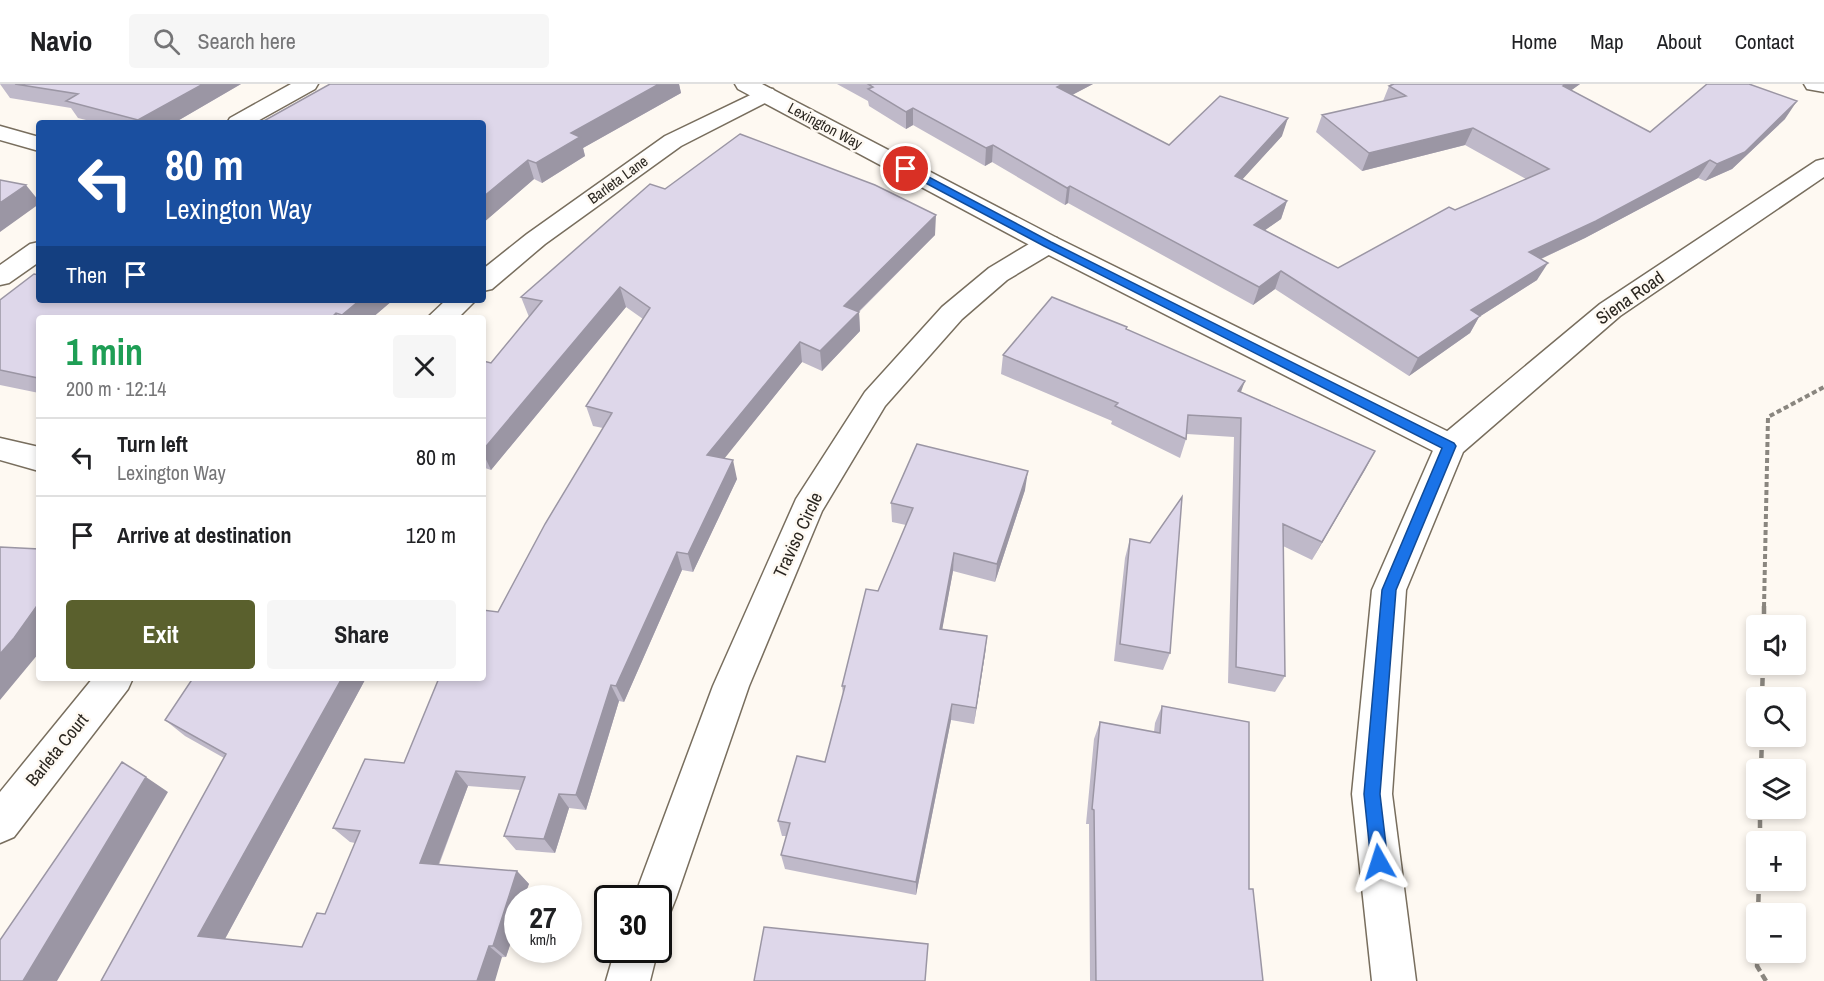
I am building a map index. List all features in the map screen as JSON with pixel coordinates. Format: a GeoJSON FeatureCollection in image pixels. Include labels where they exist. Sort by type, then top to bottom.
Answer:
{"type":"FeatureCollection","features":[{"type":"Feature","properties":{"kind":"street"},"geometry":{"type":"LineString","coordinates":[[243,120],[307,84]]}},
{"type":"Feature","properties":{"kind":"street"},"geometry":{"type":"LineString","coordinates":[[1815,84],[1824,86]]}},
{"type":"Feature","properties":{"kind":"street","name":"Lexington Way"},"geometry":{"type":"LineString","coordinates":[[755,89],[1048,244],[1450,446]]}},
{"type":"Feature","properties":{"kind":"street","name":"Barleta Lane"},"geometry":{"type":"LineString","coordinates":[[486,281],[536,239],[674,141],[755,89]]}},
{"type":"Feature","properties":{"kind":"street"},"geometry":{"type":"LineString","coordinates":[[0,133],[36,143]]}},
{"type":"Feature","properties":{"kind":"street","name":"Siena Road"},"geometry":{"type":"LineString","coordinates":[[1450,446],[1610,310],[1824,166]]}},
{"type":"Feature","properties":{"kind":"street","name":"Traviso Circle"},"geometry":{"type":"LineString","coordinates":[[660,885],[731,686],[807,508],[875,399],[952,313],[998,274],[1048,244]]}},
{"type":"Feature","properties":{"kind":"street"},"geometry":{"type":"LineString","coordinates":[[0,277],[36,252]]}},
{"type":"Feature","properties":{"kind":"street"},"geometry":{"type":"LineString","coordinates":[[445,315],[459,303]]}},
{"type":"Feature","properties":{"kind":"street"},"geometry":{"type":"LineString","coordinates":[[1394,981],[1372,794],[1389,590],[1450,446]]}},
{"type":"Feature","properties":{"kind":"street"},"geometry":{"type":"LineString","coordinates":[[0,449],[36,458]]}},
{"type":"Feature","properties":{"kind":"street","name":"Barleta Court"},"geometry":{"type":"LineString","coordinates":[[0,823],[113,681]]}},
{"type":"Feature","properties":{"kind":"street"},"geometry":{"type":"LineString","coordinates":[[628,981],[633,963]]}},
{"type":"Feature","properties":{"kind":"path"},"geometry":{"type":"LineString","coordinates":[[1764,615],[1768,417],[1824,387]]}},
{"type":"Feature","properties":{"kind":"path"},"geometry":{"type":"LineString","coordinates":[[1758,963],[1766,981]]}},
{"type":"Feature","properties":{"kind":"building"},"geometry":{"type":"Polygon","coordinates":[[[15,84],[203,84],[138,120],[66,101],[78,94],[15,84]]]}},
{"type":"Feature","properties":{"kind":"building"},"geometry":{"type":"Polygon","coordinates":[[[330,84],[659,84],[571,133],[580,137],[536,163],[528,160],[486,195],[486,120],[265,120],[330,84]]]}},
{"type":"Feature","properties":{"kind":"building"},"geometry":{"type":"Polygon","coordinates":[[[868,84],[1063,84],[1057,87],[1169,145],[1220,96],[1288,118],[1235,176],[1287,201],[1254,225],[1338,268],[1449,207],[1455,210],[1549,169],[1473,128],[1369,153],[1322,115],[1406,96],[1389,86],[1394,84],[1566,84],[1563,86],[1650,132],[1707,84],[1749,84],[1797,101],[1745,152],[1717,164],[1710,160],[1596,221],[1529,252],[1548,263],[1471,310],[1480,316],[1418,358],[1281,271],[1259,287],[1070,186],[1067,188],[993,145],[986,148],[913,108],[906,112],[868,89],[873,87],[868,84]]]}},
{"type":"Feature","properties":{"kind":"building"},"geometry":{"type":"Polygon","coordinates":[[[740,134],[875,185],[936,215],[844,306],[859,312],[820,351],[800,342],[707,455],[733,460],[688,554],[677,552],[616,686],[611,685],[576,795],[559,794],[544,839],[504,836],[525,777],[456,771],[420,863],[517,871],[513,885],[504,885],[504,912],[493,946],[489,946],[477,981],[101,981],[226,754],[165,720],[191,681],[340,681],[198,936],[302,947],[317,913],[325,914],[360,831],[333,828],[365,759],[404,763],[438,681],[486,681],[486,610],[498,612],[545,524],[612,413],[586,406],[650,308],[620,287],[486,446],[486,362],[491,363],[542,301],[521,297],[650,184],[665,189],[740,134]]]}},
{"type":"Feature","properties":{"kind":"building"},"geometry":{"type":"Polygon","coordinates":[[[0,180],[26,185],[0,203],[0,180]]]}},
{"type":"Feature","properties":{"kind":"building"},"geometry":{"type":"Polygon","coordinates":[[[34,274],[36,274],[36,303],[356,303],[342,315],[336,313],[334,315],[36,315],[36,378],[0,370],[0,300],[34,274]]]}},
{"type":"Feature","properties":{"kind":"building"},"geometry":{"type":"Polygon","coordinates":[[[1052,297],[1127,327],[1126,329],[1245,381],[1238,391],[1375,451],[1322,542],[1283,524],[1285,676],[1236,667],[1241,418],[1188,415],[1186,439],[1115,406],[1118,403],[1003,355],[1052,297]]]}},
{"type":"Feature","properties":{"kind":"building"},"geometry":{"type":"Polygon","coordinates":[[[917,444],[1028,471],[997,564],[954,553],[940,629],[987,636],[976,708],[952,704],[916,882],[781,855],[790,823],[778,821],[797,756],[825,762],[845,686],[842,686],[866,589],[878,591],[913,508],[891,503],[917,444]]]}},
{"type":"Feature","properties":{"kind":"building"},"geometry":{"type":"Polygon","coordinates":[[[1182,497],[1170,653],[1120,644],[1130,539],[1150,543],[1182,497]]]}},
{"type":"Feature","properties":{"kind":"building"},"geometry":{"type":"Polygon","coordinates":[[[0,547],[36,549],[36,607],[0,654],[0,547]]]}},
{"type":"Feature","properties":{"kind":"building"},"geometry":{"type":"Polygon","coordinates":[[[1162,706],[1249,722],[1249,889],[1253,889],[1263,981],[1096,981],[1094,810],[1092,809],[1100,722],[1160,733],[1162,706]]]}},
{"type":"Feature","properties":{"kind":"building"},"geometry":{"type":"Polygon","coordinates":[[[122,762],[146,777],[23,981],[0,981],[0,940],[122,762]]]}},
{"type":"Feature","properties":{"kind":"building"},"geometry":{"type":"Polygon","coordinates":[[[764,927],[928,944],[925,981],[754,981],[764,927]]]}},
{"type":"Feature","properties":{"kind":"route"},"geometry":{"type":"LineString","coordinates":[[906,169],[1048,244],[1450,446],[1389,590],[1372,794],[1379,862]]}}]}
